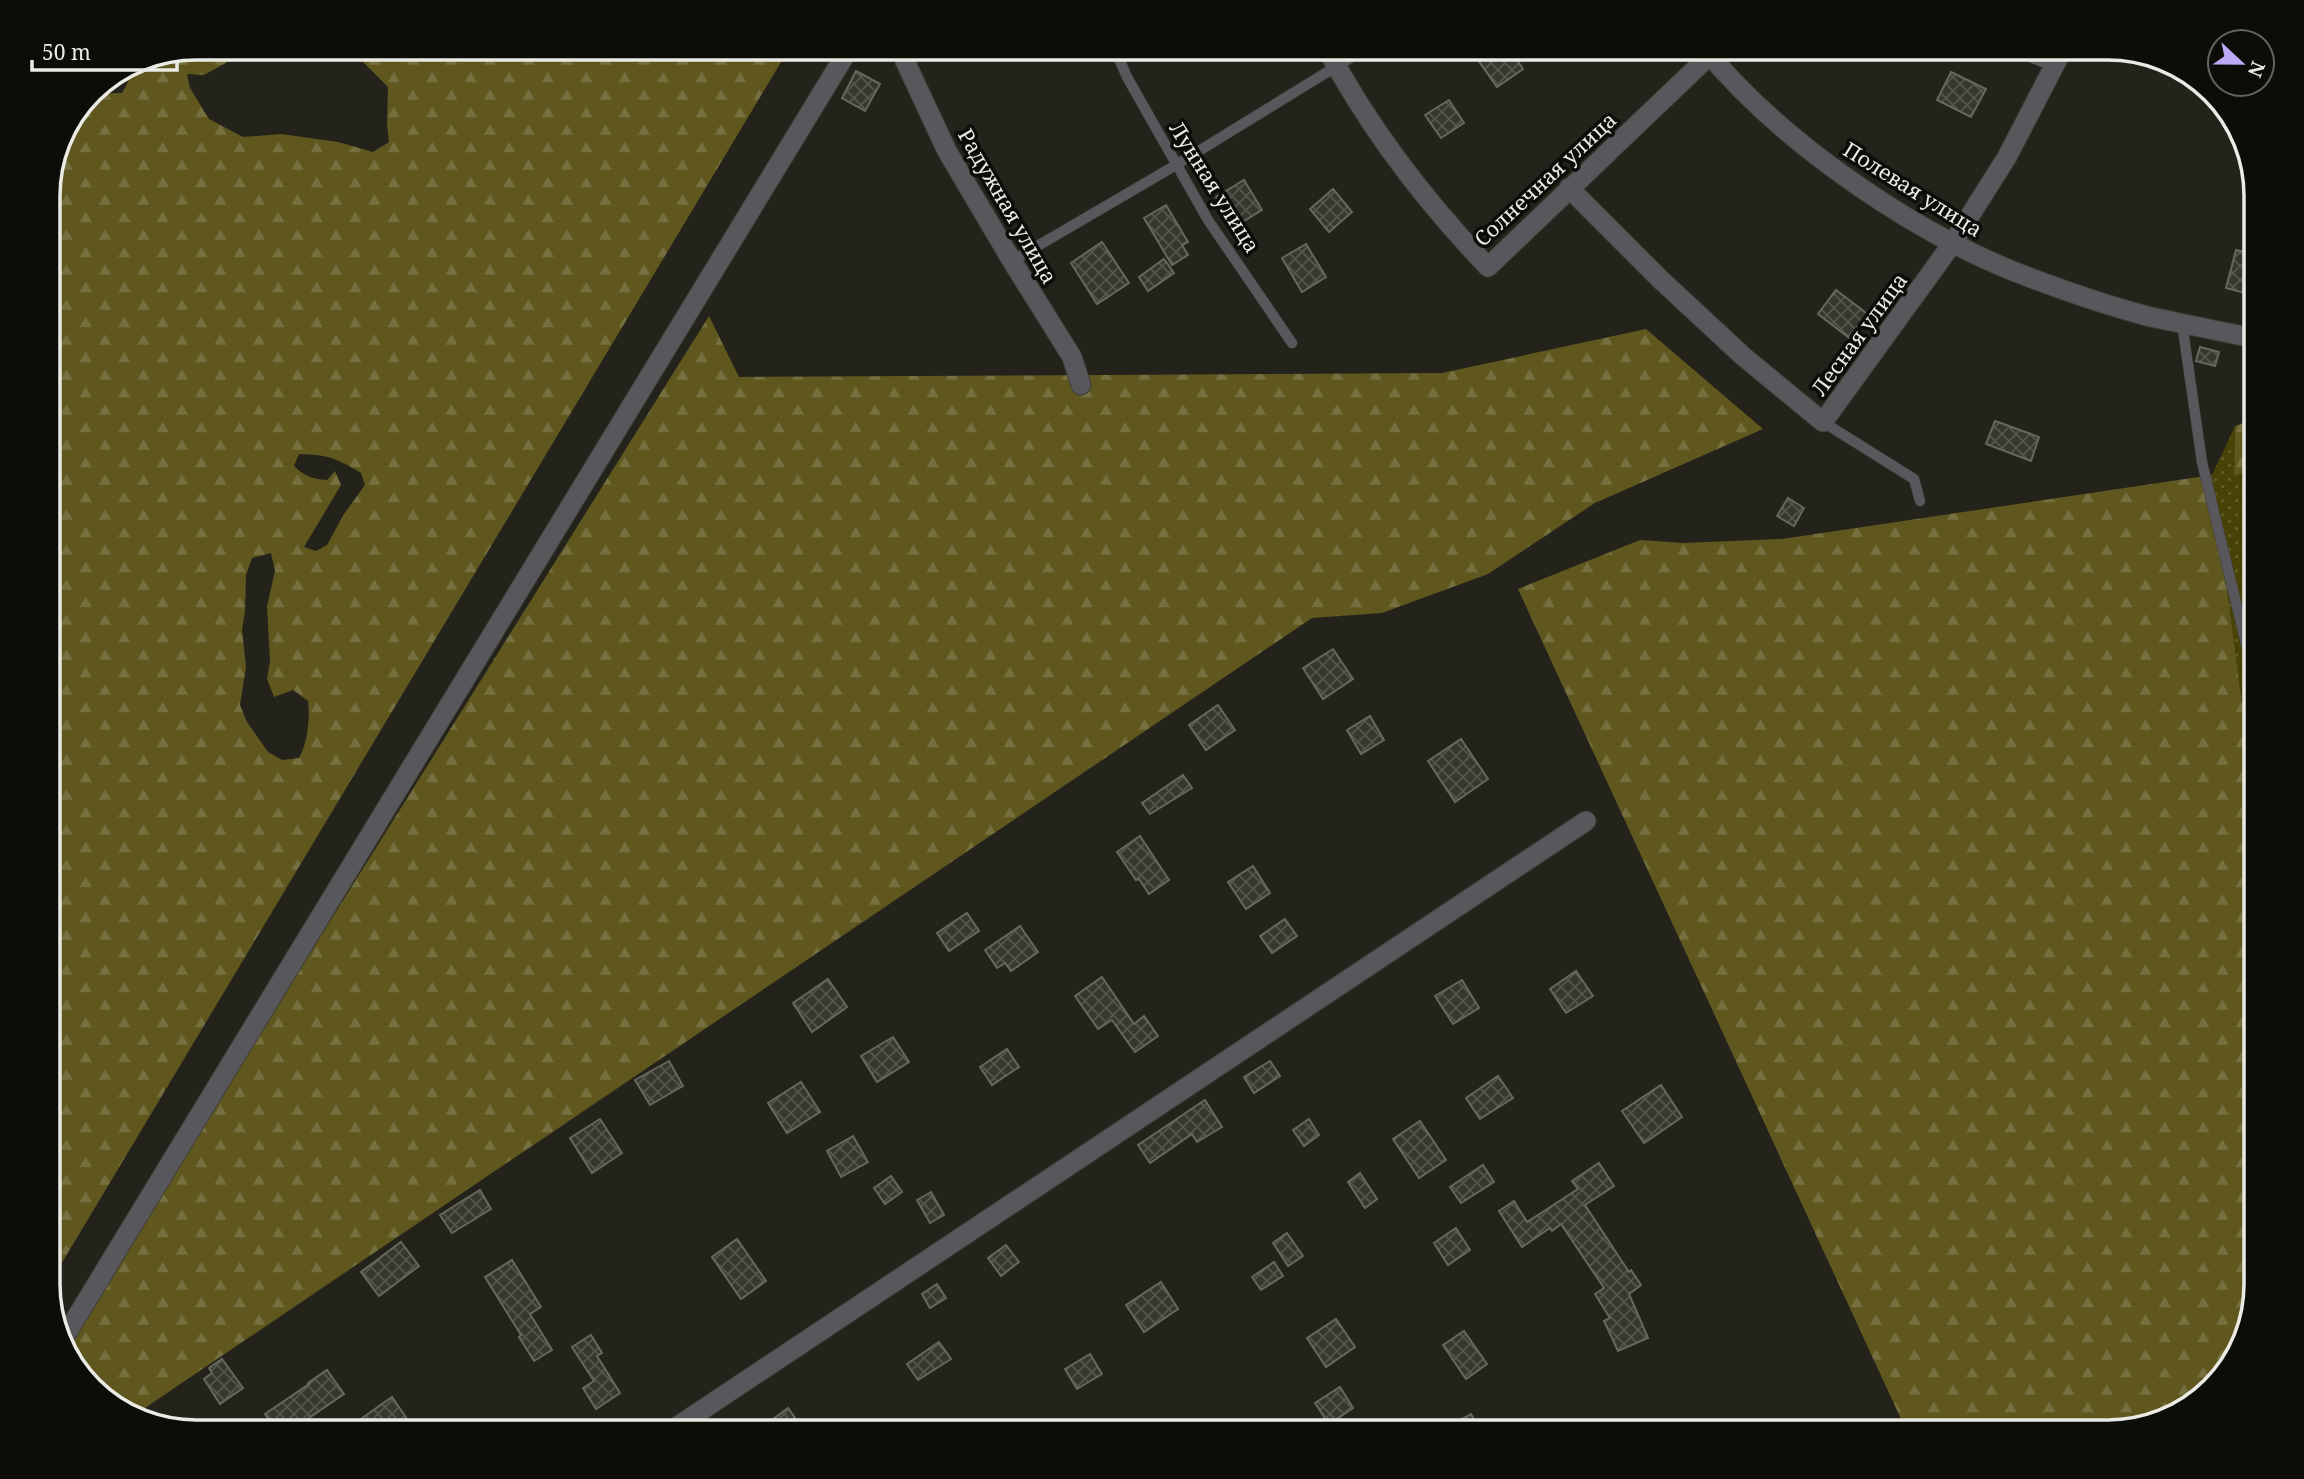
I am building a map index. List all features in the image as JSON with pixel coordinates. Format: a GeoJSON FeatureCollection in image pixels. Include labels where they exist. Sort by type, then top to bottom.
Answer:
{"type":"FeatureCollection","features":[{"type":"Feature","properties":{"kind":"street"},"geometry":{"type":"LineString","coordinates":[[68,1331],[842,60]]}},
{"type":"Feature","properties":{"kind":"street","name":"Радужная улица"},"geometry":{"type":"LineString","coordinates":[[905,60],[947,151],[1072,357],[1081,385]]}},
{"type":"Feature","properties":{"kind":"street","name":"Солнечная улица"},"geometry":{"type":"LineString","coordinates":[[1333,60],[1398,161],[1450,228],[1488,267],[1697,60]]}},
{"type":"Feature","properties":{"kind":"street","name":"Полевая улица"},"geometry":{"type":"LineString","coordinates":[[1715,60],[1762,109],[1815,154],[1952,244],[2030,278],[2145,315],[2244,336]]}},
{"type":"Feature","properties":{"kind":"street","name":"Лесная улица"},"geometry":{"type":"LineString","coordinates":[[1569,188],[1670,289],[1744,357],[1823,422],[1952,244],[2007,157],[2058,60]]}},
{"type":"Feature","properties":{"kind":"street"},"geometry":{"type":"LineString","coordinates":[[687,1420],[1586,821]]}},
{"type":"Feature","properties":{"kind":"lane","name":"Лунная улица"},"geometry":{"type":"LineString","coordinates":[[1119,60],[1126,77],[1208,220],[1292,342]]}},
{"type":"Feature","properties":{"kind":"lane"},"geometry":{"type":"LineString","coordinates":[[1012,261],[1176,165],[1346,60]]}},
{"type":"Feature","properties":{"kind":"lane"},"geometry":{"type":"LineString","coordinates":[[2038,60],[2054,67]]}},
{"type":"Feature","properties":{"kind":"lane"},"geometry":{"type":"LineString","coordinates":[[2182,323],[2202,462],[2244,642]]}},
{"type":"Feature","properties":{"kind":"lane"},"geometry":{"type":"LineString","coordinates":[[1823,422],[1914,479],[1920,501]]}},
{"type":"Feature","properties":{"kind":"shaded area"},"geometry":{"type":"Polygon","coordinates":[[[2235,426],[2234,476],[2244,473],[2244,718],[2212,475],[2235,426]]]}},
{"type":"Feature","properties":{"kind":"green space"},"geometry":{"type":"Polygon","coordinates":[[[231,60],[204,75],[187,74],[190,88],[209,119],[243,137],[281,134],[338,142],[373,152],[389,142],[388,87],[361,60],[782,60],[60,1266],[60,187],[64,160],[82,120],[106,93],[122,93],[131,76],[160,64],[231,60]],[[299,454],[294,466],[313,478],[327,480],[335,471],[341,485],[304,547],[316,551],[327,545],[344,514],[365,485],[361,473],[325,456],[299,454]],[[271,553],[252,558],[246,575],[242,630],[246,667],[240,705],[247,722],[268,752],[282,760],[299,758],[306,738],[309,708],[308,701],[293,690],[274,697],[267,679],[270,661],[267,606],[275,571],[271,553]]]}},
{"type":"Feature","properties":{"kind":"green space"},"geometry":{"type":"Polygon","coordinates":[[[709,316],[739,377],[1442,373],[1646,329],[1763,429],[1595,503],[1488,574],[1382,613],[1312,618],[144,1409],[120,1397],[99,1380],[78,1352],[70,1336],[709,316]]]}},
{"type":"Feature","properties":{"kind":"green space"},"geometry":{"type":"Polygon","coordinates":[[[2244,423],[2244,473],[2234,476],[2235,426],[2244,423]]]}},
{"type":"Feature","properties":{"kind":"green space"},"geometry":{"type":"Polygon","coordinates":[[[2212,475],[2244,718],[2244,1283],[2240,1319],[2222,1359],[2205,1380],[2161,1409],[2144,1415],[2108,1420],[1901,1420],[1518,589],[1640,540],[1683,543],[1782,539],[2212,475]]]}},
{"type":"Feature","properties":{"kind":"building"},"geometry":{"type":"Polygon","coordinates":[[[1478,60],[1517,60],[1523,69],[1497,87],[1478,60]]]}},
{"type":"Feature","properties":{"kind":"building"},"geometry":{"type":"Polygon","coordinates":[[[856,71],[880,84],[865,111],[842,98],[856,71]]]}},
{"type":"Feature","properties":{"kind":"building"},"geometry":{"type":"Polygon","coordinates":[[[1951,72],[1986,89],[1971,117],[1937,100],[1951,72]]]}},
{"type":"Feature","properties":{"kind":"building"},"geometry":{"type":"Polygon","coordinates":[[[1449,100],[1464,123],[1441,138],[1425,115],[1449,100]]]}},
{"type":"Feature","properties":{"kind":"building"},"geometry":{"type":"Polygon","coordinates":[[[1244,180],[1262,210],[1234,227],[1216,197],[1244,180]]]}},
{"type":"Feature","properties":{"kind":"building"},"geometry":{"type":"Polygon","coordinates":[[[1333,189],[1352,212],[1329,232],[1310,209],[1333,189]]]}},
{"type":"Feature","properties":{"kind":"building"},"geometry":{"type":"Polygon","coordinates":[[[1166,205],[1188,242],[1182,245],[1188,255],[1172,265],[1144,218],[1166,205]]]}},
{"type":"Feature","properties":{"kind":"building"},"geometry":{"type":"Polygon","coordinates":[[[1102,242],[1129,283],[1097,304],[1071,263],[1102,242]]]}},
{"type":"Feature","properties":{"kind":"building"},"geometry":{"type":"Polygon","coordinates":[[[1306,244],[1326,277],[1302,292],[1282,258],[1306,244]]]}},
{"type":"Feature","properties":{"kind":"building"},"geometry":{"type":"Polygon","coordinates":[[[2236,250],[2244,252],[2244,293],[2226,288],[2236,250]]]}},
{"type":"Feature","properties":{"kind":"building"},"geometry":{"type":"Polygon","coordinates":[[[1164,259],[1174,273],[1148,291],[1139,277],[1164,259]]]}},
{"type":"Feature","properties":{"kind":"building"},"geometry":{"type":"Polygon","coordinates":[[[1836,290],[1870,316],[1852,340],[1818,314],[1836,290]]]}},
{"type":"Feature","properties":{"kind":"building"},"geometry":{"type":"Polygon","coordinates":[[[2200,347],[2219,352],[2215,366],[2196,361],[2200,347]]]}},
{"type":"Feature","properties":{"kind":"building"},"geometry":{"type":"Polygon","coordinates":[[[1995,421],[2039,437],[2031,461],[1986,444],[1995,421]]]}},
{"type":"Feature","properties":{"kind":"building"},"geometry":{"type":"Polygon","coordinates":[[[1788,498],[1804,508],[1794,526],[1777,516],[1788,498]]]}},
{"type":"Feature","properties":{"kind":"building"},"geometry":{"type":"Polygon","coordinates":[[[1333,649],[1353,679],[1323,699],[1303,668],[1333,649]]]}},
{"type":"Feature","properties":{"kind":"building"},"geometry":{"type":"Polygon","coordinates":[[[1218,705],[1235,730],[1206,750],[1189,725],[1218,705]]]}},
{"type":"Feature","properties":{"kind":"building"},"geometry":{"type":"Polygon","coordinates":[[[1370,716],[1384,740],[1361,754],[1347,730],[1370,716]]]}},
{"type":"Feature","properties":{"kind":"building"},"geometry":{"type":"Polygon","coordinates":[[[1461,739],[1488,779],[1455,802],[1428,761],[1461,739]]]}},
{"type":"Feature","properties":{"kind":"building"},"geometry":{"type":"Polygon","coordinates":[[[1183,775],[1192,788],[1150,814],[1142,803],[1183,775]]]}},
{"type":"Feature","properties":{"kind":"building"},"geometry":{"type":"Polygon","coordinates":[[[1140,836],[1169,880],[1149,894],[1117,852],[1140,836]]]}},
{"type":"Feature","properties":{"kind":"building"},"geometry":{"type":"Polygon","coordinates":[[[1253,866],[1270,893],[1246,909],[1228,882],[1253,866]]]}},
{"type":"Feature","properties":{"kind":"building"},"geometry":{"type":"Polygon","coordinates":[[[967,913],[979,931],[949,951],[937,933],[967,913]]]}},
{"type":"Feature","properties":{"kind":"building"},"geometry":{"type":"Polygon","coordinates":[[[1285,919],[1297,936],[1272,953],[1260,936],[1285,919]]]}},
{"type":"Feature","properties":{"kind":"building"},"geometry":{"type":"Polygon","coordinates":[[[1020,926],[1038,952],[1011,971],[1005,963],[997,968],[985,950],[1020,926]]]}},
{"type":"Feature","properties":{"kind":"building"},"geometry":{"type":"Polygon","coordinates":[[[1576,971],[1593,996],[1566,1013],[1550,989],[1576,971]]]}},
{"type":"Feature","properties":{"kind":"building"},"geometry":{"type":"Polygon","coordinates":[[[1102,977],[1134,1024],[1144,1016],[1158,1036],[1135,1052],[1112,1020],[1098,1029],[1075,996],[1102,977]]]}},
{"type":"Feature","properties":{"kind":"building"},"geometry":{"type":"Polygon","coordinates":[[[828,979],[847,1007],[812,1032],[793,1003],[828,979]]]}},
{"type":"Feature","properties":{"kind":"building"},"geometry":{"type":"Polygon","coordinates":[[[1462,980],[1479,1008],[1453,1024],[1435,996],[1462,980]]]}},
{"type":"Feature","properties":{"kind":"building"},"geometry":{"type":"Polygon","coordinates":[[[893,1037],[909,1062],[877,1082],[861,1056],[893,1037]]]}},
{"type":"Feature","properties":{"kind":"building"},"geometry":{"type":"Polygon","coordinates":[[[1007,1049],[1019,1067],[992,1085],[980,1067],[1007,1049]]]}},
{"type":"Feature","properties":{"kind":"building"},"geometry":{"type":"Polygon","coordinates":[[[669,1061],[683,1086],[650,1105],[635,1080],[669,1061]]]}},
{"type":"Feature","properties":{"kind":"building"},"geometry":{"type":"Polygon","coordinates":[[[1270,1061],[1280,1076],[1254,1093],[1244,1077],[1270,1061]]]}},
{"type":"Feature","properties":{"kind":"building"},"geometry":{"type":"Polygon","coordinates":[[[1498,1076],[1513,1098],[1480,1119],[1466,1098],[1498,1076]]]}},
{"type":"Feature","properties":{"kind":"building"},"geometry":{"type":"Polygon","coordinates":[[[801,1082],[820,1112],[787,1133],[768,1103],[801,1082]]]}},
{"type":"Feature","properties":{"kind":"building"},"geometry":{"type":"Polygon","coordinates":[[[1661,1085],[1682,1117],[1644,1143],[1622,1111],[1661,1085]]]}},
{"type":"Feature","properties":{"kind":"building"},"geometry":{"type":"Polygon","coordinates":[[[1205,1100],[1222,1127],[1197,1142],[1192,1134],[1150,1163],[1138,1145],[1205,1100]]]}},
{"type":"Feature","properties":{"kind":"building"},"geometry":{"type":"Polygon","coordinates":[[[600,1119],[622,1153],[592,1173],[570,1138],[600,1119]]]}},
{"type":"Feature","properties":{"kind":"building"},"geometry":{"type":"Polygon","coordinates":[[[1309,1119],[1319,1135],[1304,1146],[1293,1130],[1309,1119]]]}},
{"type":"Feature","properties":{"kind":"building"},"geometry":{"type":"Polygon","coordinates":[[[1420,1121],[1446,1160],[1419,1178],[1393,1139],[1420,1121]]]}},
{"type":"Feature","properties":{"kind":"building"},"geometry":{"type":"Polygon","coordinates":[[[853,1136],[868,1162],[841,1177],[827,1151],[853,1136]]]}},
{"type":"Feature","properties":{"kind":"building"},"geometry":{"type":"Polygon","coordinates":[[[1599,1163],[1614,1186],[1585,1205],[1629,1272],[1631,1270],[1641,1285],[1629,1294],[1648,1338],[1618,1351],[1604,1321],[1610,1318],[1595,1294],[1604,1288],[1561,1224],[1552,1231],[1550,1228],[1522,1247],[1499,1211],[1514,1201],[1527,1222],[1578,1189],[1572,1181],[1599,1163]]]}},
{"type":"Feature","properties":{"kind":"building"},"geometry":{"type":"Polygon","coordinates":[[[1483,1165],[1494,1182],[1461,1203],[1450,1187],[1483,1165]]]}},
{"type":"Feature","properties":{"kind":"building"},"geometry":{"type":"Polygon","coordinates":[[[1360,1173],[1377,1199],[1365,1208],[1348,1182],[1360,1173]]]}},
{"type":"Feature","properties":{"kind":"building"},"geometry":{"type":"Polygon","coordinates":[[[891,1176],[902,1192],[885,1204],[874,1188],[891,1176]]]}},
{"type":"Feature","properties":{"kind":"building"},"geometry":{"type":"Polygon","coordinates":[[[480,1190],[491,1209],[452,1233],[440,1215],[480,1190]]]}},
{"type":"Feature","properties":{"kind":"building"},"geometry":{"type":"Polygon","coordinates":[[[931,1192],[944,1215],[930,1223],[917,1200],[931,1192]]]}},
{"type":"Feature","properties":{"kind":"building"},"geometry":{"type":"Polygon","coordinates":[[[1456,1228],[1470,1250],[1448,1265],[1434,1243],[1456,1228]]]}},
{"type":"Feature","properties":{"kind":"building"},"geometry":{"type":"Polygon","coordinates":[[[1287,1233],[1303,1256],[1288,1266],[1273,1243],[1287,1233]]]}},
{"type":"Feature","properties":{"kind":"building"},"geometry":{"type":"Polygon","coordinates":[[[737,1239],[766,1281],[741,1299],[712,1257],[737,1239]]]}},
{"type":"Feature","properties":{"kind":"building"},"geometry":{"type":"Polygon","coordinates":[[[401,1242],[419,1266],[379,1296],[361,1272],[401,1242]]]}},
{"type":"Feature","properties":{"kind":"building"},"geometry":{"type":"Polygon","coordinates":[[[1006,1245],[1019,1262],[1001,1276],[988,1258],[1006,1245]]]}},
{"type":"Feature","properties":{"kind":"building"},"geometry":{"type":"Polygon","coordinates":[[[512,1260],[541,1307],[530,1314],[552,1350],[534,1361],[485,1277],[512,1260]]]}},
{"type":"Feature","properties":{"kind":"building"},"geometry":{"type":"Polygon","coordinates":[[[1274,1262],[1283,1276],[1261,1290],[1252,1277],[1274,1262]]]}},
{"type":"Feature","properties":{"kind":"building"},"geometry":{"type":"Polygon","coordinates":[[[1161,1282],[1178,1309],[1144,1332],[1126,1305],[1161,1282]]]}},
{"type":"Feature","properties":{"kind":"building"},"geometry":{"type":"Polygon","coordinates":[[[937,1284],[946,1298],[930,1308],[922,1294],[937,1284]]]}},
{"type":"Feature","properties":{"kind":"building"},"geometry":{"type":"Polygon","coordinates":[[[1336,1319],[1355,1347],[1326,1367],[1307,1338],[1336,1319]]]}},
{"type":"Feature","properties":{"kind":"building"},"geometry":{"type":"Polygon","coordinates":[[[1464,1331],[1487,1364],[1466,1379],[1443,1345],[1464,1331]]]}},
{"type":"Feature","properties":{"kind":"building"},"geometry":{"type":"Polygon","coordinates":[[[591,1335],[602,1353],[597,1356],[620,1393],[596,1409],[583,1388],[594,1381],[572,1347],[591,1335]]]}},
{"type":"Feature","properties":{"kind":"building"},"geometry":{"type":"Polygon","coordinates":[[[939,1342],[951,1359],[918,1380],[907,1364],[939,1342]]]}},
{"type":"Feature","properties":{"kind":"building"},"geometry":{"type":"Polygon","coordinates":[[[1090,1354],[1102,1374],[1077,1389],[1065,1369],[1090,1354]]]}},
{"type":"Feature","properties":{"kind":"building"},"geometry":{"type":"Polygon","coordinates":[[[222,1359],[243,1388],[220,1404],[204,1379],[212,1373],[209,1368],[222,1359]]]}},
{"type":"Feature","properties":{"kind":"building"},"geometry":{"type":"Polygon","coordinates":[[[327,1370],[344,1394],[306,1420],[269,1420],[265,1414],[327,1370]]]}},
{"type":"Feature","properties":{"kind":"building"},"geometry":{"type":"Polygon","coordinates":[[[1340,1387],[1353,1408],[1335,1420],[1326,1420],[1315,1403],[1340,1387]]]}},
{"type":"Feature","properties":{"kind":"building"},"geometry":{"type":"Polygon","coordinates":[[[392,1397],[408,1420],[362,1420],[392,1397]]]}},
{"type":"Feature","properties":{"kind":"building"},"geometry":{"type":"Polygon","coordinates":[[[788,1408],[796,1420],[772,1420],[788,1408]]]}},
{"type":"Feature","properties":{"kind":"building"},"geometry":{"type":"Polygon","coordinates":[[[1471,1414],[1474,1420],[1460,1420],[1471,1414]]]}}]}
